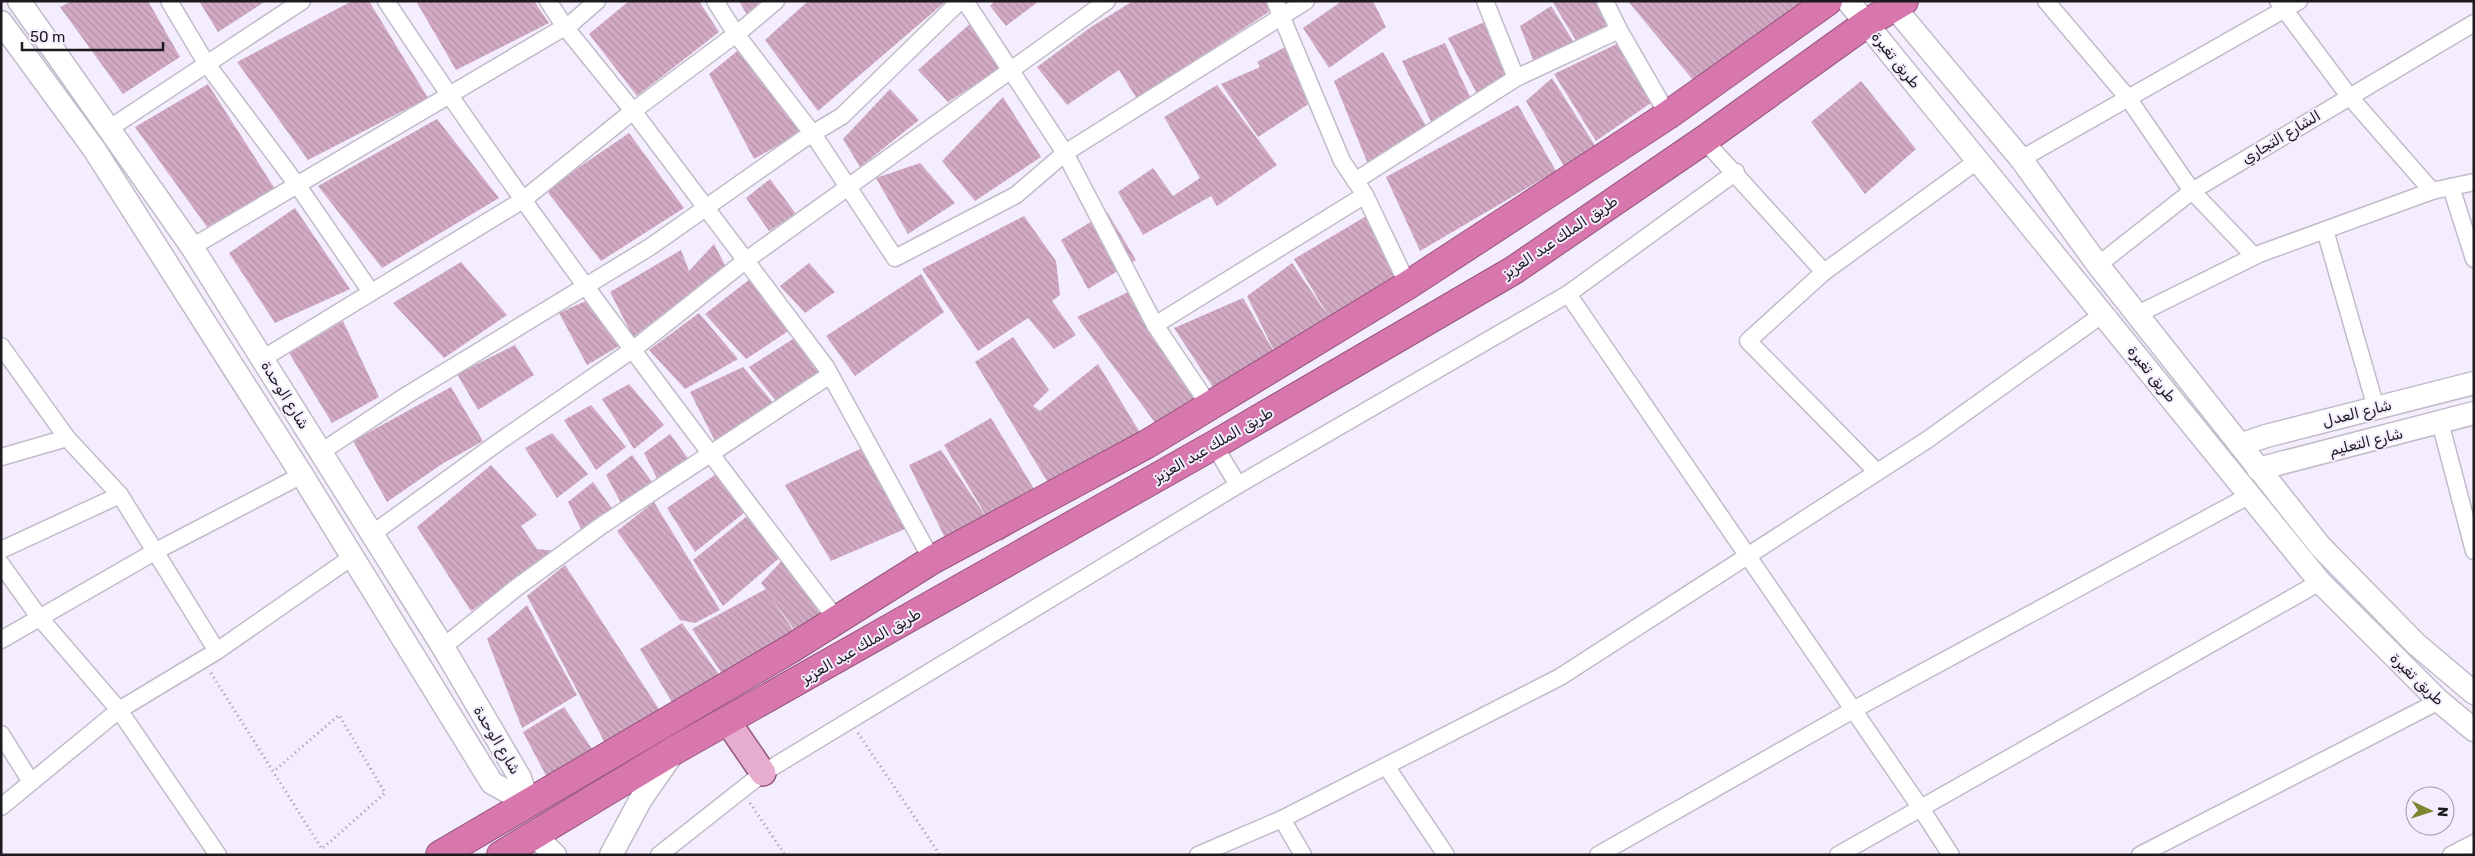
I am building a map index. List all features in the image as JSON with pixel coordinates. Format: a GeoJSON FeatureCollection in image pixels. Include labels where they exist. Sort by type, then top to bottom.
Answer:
{"type":"FeatureCollection","features":[{"type":"Feature","properties":{"kind":"highway"},"geometry":{"type":"LineString","coordinates":[[440,855],[837,620],[932,560],[1147,444],[1408,285],[1668,115],[1828,1]]}},
{"type":"Feature","properties":{"kind":"highway","name":"طريق الملك عبد العزيز"},"geometry":{"type":"LineString","coordinates":[[501,855],[538,845],[675,750],[728,722],[1214,445],[1514,270],[1704,140],[1896,3]]}},
{"type":"Feature","properties":{"kind":"main road"},"geometry":{"type":"LineString","coordinates":[[728,722],[763,773]]}},
{"type":"Feature","properties":{"kind":"street"},"geometry":{"type":"LineString","coordinates":[[169,1],[206,62],[298,186],[371,292]]}},
{"type":"Feature","properties":{"kind":"street"},"geometry":{"type":"LineString","coordinates":[[110,128],[206,62],[302,1]]}},
{"type":"Feature","properties":{"kind":"street"},"geometry":{"type":"LineString","coordinates":[[386,1],[449,96],[632,350],[837,620]]}},
{"type":"Feature","properties":{"kind":"street"},"geometry":{"type":"LineString","coordinates":[[548,1],[565,27],[633,111],[830,375],[932,560]]}},
{"type":"Feature","properties":{"kind":"street"},"geometry":{"type":"LineString","coordinates":[[192,247],[565,27],[597,1]]}},
{"type":"Feature","properties":{"kind":"street"},"geometry":{"type":"LineString","coordinates":[[715,1],[736,34],[813,134],[895,258],[1016,195],[1065,153],[1306,1]]}},
{"type":"Feature","properties":{"kind":"street"},"geometry":{"type":"LineString","coordinates":[[262,359],[523,200],[633,111],[736,34],[776,1]]}},
{"type":"Feature","properties":{"kind":"street"},"geometry":{"type":"LineString","coordinates":[[321,452],[408,395],[650,247],[842,116],[960,1]]}},
{"type":"Feature","properties":{"kind":"street"},"geometry":{"type":"LineString","coordinates":[[965,1],[1065,153],[1155,325],[1209,406]]}},
{"type":"Feature","properties":{"kind":"street"},"geometry":{"type":"LineString","coordinates":[[372,534],[632,350],[745,261],[1107,1]]}},
{"type":"Feature","properties":{"kind":"street"},"geometry":{"type":"LineString","coordinates":[[1275,1],[1342,161],[1365,195],[1408,285]]}},
{"type":"Feature","properties":{"kind":"street"},"geometry":{"type":"LineString","coordinates":[[1485,1],[1516,78]]}},
{"type":"Feature","properties":{"kind":"street"},"geometry":{"type":"LineString","coordinates":[[1605,1],[1619,30],[1668,115]]}},
{"type":"Feature","properties":{"kind":"street","name":"طريق تغيرة"},"geometry":{"type":"LineString","coordinates":[[1848,1],[2320,582],[2438,702],[2474,730]]}},
{"type":"Feature","properties":{"kind":"street"},"geometry":{"type":"LineString","coordinates":[[2046,1],[2128,98],[2192,191],[2254,256]]}},
{"type":"Feature","properties":{"kind":"street"},"geometry":{"type":"LineString","coordinates":[[2021,159],[2128,98],[2281,5],[2299,1]]}},
{"type":"Feature","properties":{"kind":"street","name":"شارع الوحدة"},"geometry":{"type":"LineString","coordinates":[[21,2],[192,247],[443,647],[520,778],[528,803]]}},
{"type":"Feature","properties":{"kind":"street","name":"طريق تغيرة"},"geometry":{"type":"LineString","coordinates":[[1896,3],[2021,159],[2098,265],[2320,546],[2416,644],[2474,692]]}},
{"type":"Feature","properties":{"kind":"street"},"geometry":{"type":"LineString","coordinates":[[2281,5],[2349,96],[2432,191]]}},
{"type":"Feature","properties":{"kind":"street"},"geometry":{"type":"LineString","coordinates":[[1,22],[94,150],[302,474],[492,783],[528,803]]}},
{"type":"Feature","properties":{"kind":"street","name":"الشارع التجاري"},"geometry":{"type":"LineString","coordinates":[[2098,265],[2192,191],[2474,23]]}},
{"type":"Feature","properties":{"kind":"street"},"geometry":{"type":"LineString","coordinates":[[1355,181],[1516,78],[1619,30]]}},
{"type":"Feature","properties":{"kind":"street"},"geometry":{"type":"LineString","coordinates":[[1704,140],[1736,172],[1824,272]]}},
{"type":"Feature","properties":{"kind":"street"},"geometry":{"type":"LineString","coordinates":[[1876,471],[1748,341],[1824,272],[1977,161]]}},
{"type":"Feature","properties":{"kind":"street"},"geometry":{"type":"LineString","coordinates":[[659,855],[763,773],[1238,485],[1568,294],[1736,172]]}},
{"type":"Feature","properties":{"kind":"street"},"geometry":{"type":"LineString","coordinates":[[2138,314],[2254,256],[2432,191],[2474,182]]}},
{"type":"Feature","properties":{"kind":"street"},"geometry":{"type":"LineString","coordinates":[[2451,187],[2474,259]]}},
{"type":"Feature","properties":{"kind":"street"},"geometry":{"type":"LineString","coordinates":[[1155,325],[1365,195]]}},
{"type":"Feature","properties":{"kind":"street"},"geometry":{"type":"LineString","coordinates":[[2324,230],[2376,408]]}},
{"type":"Feature","properties":{"kind":"street"},"geometry":{"type":"LineString","coordinates":[[1568,294],[1951,855]]}},
{"type":"Feature","properties":{"kind":"street"},"geometry":{"type":"LineString","coordinates":[[1198,855],[1282,819],[1560,677],[1876,471],[1927,440],[2103,314]]}},
{"type":"Feature","properties":{"kind":"street"},"geometry":{"type":"LineString","coordinates":[[1,346],[67,438],[120,495],[217,650]]}},
{"type":"Feature","properties":{"kind":"street"},"geometry":{"type":"LineString","coordinates":[[443,647],[516,588],[601,526],[830,375]]}},
{"type":"Feature","properties":{"kind":"street","name":"شارع العدل"},"geometry":{"type":"LineString","coordinates":[[2240,445],[2474,382]]}},
{"type":"Feature","properties":{"kind":"street","name":"شارع التعليم"},"geometry":{"type":"LineString","coordinates":[[2258,469],[2474,413]]}},
{"type":"Feature","properties":{"kind":"street"},"geometry":{"type":"LineString","coordinates":[[2440,422],[2474,551]]}},
{"type":"Feature","properties":{"kind":"street"},"geometry":{"type":"LineString","coordinates":[[1,456],[67,438]]}},
{"type":"Feature","properties":{"kind":"street"},"geometry":{"type":"LineString","coordinates":[[1214,445],[1238,485]]}},
{"type":"Feature","properties":{"kind":"street"},"geometry":{"type":"LineString","coordinates":[[1,640],[156,551],[302,474]]}},
{"type":"Feature","properties":{"kind":"street"},"geometry":{"type":"LineString","coordinates":[[1,550],[120,495]]}},
{"type":"Feature","properties":{"kind":"street"},"geometry":{"type":"LineString","coordinates":[[1598,855],[1853,710],[2250,495]]}},
{"type":"Feature","properties":{"kind":"street"},"geometry":{"type":"LineString","coordinates":[[1,807],[119,710],[202,660],[352,557]]}},
{"type":"Feature","properties":{"kind":"street"},"geometry":{"type":"LineString","coordinates":[[1,564],[39,617],[119,710],[218,855]]}},
{"type":"Feature","properties":{"kind":"street"},"geometry":{"type":"LineString","coordinates":[[1838,855],[2320,582]]}},
{"type":"Feature","properties":{"kind":"street"},"geometry":{"type":"LineString","coordinates":[[2140,855],[2438,702]]}},
{"type":"Feature","properties":{"kind":"street"},"geometry":{"type":"LineString","coordinates":[[1,734],[31,782]]}},
{"type":"Feature","properties":{"kind":"street"},"geometry":{"type":"LineString","coordinates":[[612,855],[641,799],[675,750]]}},
{"type":"Feature","properties":{"kind":"street"},"geometry":{"type":"LineString","coordinates":[[1386,766],[1446,855]]}},
{"type":"Feature","properties":{"kind":"street"},"geometry":{"type":"LineString","coordinates":[[1282,819],[1303,855]]}},
{"type":"Feature","properties":{"kind":"street"},"geometry":{"type":"LineString","coordinates":[[2451,855],[2474,843]]}},
{"type":"Feature","properties":{"kind":"street"},"geometry":{"type":"LineString","coordinates":[[538,845],[555,855]]}},
{"type":"Feature","properties":{"kind":"path"},"geometry":{"type":"LineString","coordinates":[[202,660],[322,849],[385,793],[338,715],[274,771]]}},
{"type":"Feature","properties":{"kind":"path"},"geometry":{"type":"LineString","coordinates":[[850,720],[940,855]]}},
{"type":"Feature","properties":{"kind":"path"},"geometry":{"type":"LineString","coordinates":[[741,790],[785,855]]}},
{"type":"Feature","properties":{"kind":"building"},"geometry":{"type":"Polygon","coordinates":[[[72,1],[148,1],[180,57],[123,94],[60,7],[72,1]]]}},
{"type":"Feature","properties":{"kind":"building"},"geometry":{"type":"Polygon","coordinates":[[[199,1],[266,1],[218,32],[199,1]]]}},
{"type":"Feature","properties":{"kind":"building"},"geometry":{"type":"Polygon","coordinates":[[[352,1],[369,1],[428,98],[308,160],[237,62],[352,1]]]}},
{"type":"Feature","properties":{"kind":"building"},"geometry":{"type":"Polygon","coordinates":[[[416,1],[534,1],[549,23],[456,70],[416,1]]]}},
{"type":"Feature","properties":{"kind":"building"},"geometry":{"type":"Polygon","coordinates":[[[629,1],[699,1],[719,32],[637,96],[589,34],[629,1]]]}},
{"type":"Feature","properties":{"kind":"building"},"geometry":{"type":"Polygon","coordinates":[[[739,1],[763,1],[747,15],[739,1]]]}},
{"type":"Feature","properties":{"kind":"building"},"geometry":{"type":"Polygon","coordinates":[[[808,1],[945,2],[818,111],[765,40],[808,1]]]}},
{"type":"Feature","properties":{"kind":"building"},"geometry":{"type":"Polygon","coordinates":[[[995,1],[1039,1],[1006,26],[990,6],[995,1]]]}},
{"type":"Feature","properties":{"kind":"building"},"geometry":{"type":"Polygon","coordinates":[[[1133,1],[1268,1],[1273,9],[1137,99],[1119,70],[1067,105],[1037,67],[1091,27],[1133,1]]]}},
{"type":"Feature","properties":{"kind":"building"},"geometry":{"type":"Polygon","coordinates":[[[1342,1],[1373,1],[1386,27],[1329,68],[1303,28],[1342,1]]]}},
{"type":"Feature","properties":{"kind":"building"},"geometry":{"type":"Polygon","coordinates":[[[1552,1],[1601,1],[1616,29],[1578,44],[1552,1]]]}},
{"type":"Feature","properties":{"kind":"building"},"geometry":{"type":"Polygon","coordinates":[[[1628,1],[1818,1],[1697,85],[1628,1]]]}},
{"type":"Feature","properties":{"kind":"building"},"geometry":{"type":"Polygon","coordinates":[[[1551,6],[1577,47],[1535,65],[1520,26],[1551,6]]]}},
{"type":"Feature","properties":{"kind":"building"},"geometry":{"type":"Polygon","coordinates":[[[1489,20],[1510,73],[1477,94],[1448,38],[1489,20]]]}},
{"type":"Feature","properties":{"kind":"building"},"geometry":{"type":"Polygon","coordinates":[[[972,22],[999,69],[948,102],[918,70],[972,22]]]}},
{"type":"Feature","properties":{"kind":"building"},"geometry":{"type":"Polygon","coordinates":[[[1625,40],[1658,98],[1596,141],[1554,74],[1625,40]]]}},
{"type":"Feature","properties":{"kind":"building"},"geometry":{"type":"Polygon","coordinates":[[[1445,43],[1471,99],[1433,126],[1402,61],[1445,43]]]}},
{"type":"Feature","properties":{"kind":"building"},"geometry":{"type":"Polygon","coordinates":[[[1287,46],[1316,99],[1258,137],[1221,84],[1260,67],[1257,62],[1287,46]]]}},
{"type":"Feature","properties":{"kind":"building"},"geometry":{"type":"Polygon","coordinates":[[[741,48],[800,133],[754,159],[709,74],[741,48]]]}},
{"type":"Feature","properties":{"kind":"building"},"geometry":{"type":"Polygon","coordinates":[[[1383,52],[1429,131],[1370,169],[1334,81],[1383,52]]]}},
{"type":"Feature","properties":{"kind":"building"},"geometry":{"type":"Polygon","coordinates":[[[1552,78],[1601,155],[1569,175],[1526,101],[1552,78]]]}},
{"type":"Feature","properties":{"kind":"building"},"geometry":{"type":"Polygon","coordinates":[[[1861,81],[1916,149],[1865,194],[1811,122],[1861,81]]]}},
{"type":"Feature","properties":{"kind":"building"},"geometry":{"type":"Polygon","coordinates":[[[208,84],[275,189],[207,227],[135,127],[208,84]]]}},
{"type":"Feature","properties":{"kind":"building"},"geometry":{"type":"Polygon","coordinates":[[[1217,85],[1277,165],[1217,206],[1211,196],[1143,235],[1118,192],[1153,168],[1173,196],[1200,178],[1164,117],[1217,85]]]}},
{"type":"Feature","properties":{"kind":"building"},"geometry":{"type":"Polygon","coordinates":[[[890,89],[919,120],[860,167],[843,139],[890,89]]]}},
{"type":"Feature","properties":{"kind":"building"},"geometry":{"type":"Polygon","coordinates":[[[1003,97],[1041,157],[975,201],[942,161],[1003,97]]]}},
{"type":"Feature","properties":{"kind":"building"},"geometry":{"type":"Polygon","coordinates":[[[1518,105],[1556,171],[1420,251],[1386,177],[1518,105]]]}},
{"type":"Feature","properties":{"kind":"building"},"geometry":{"type":"Polygon","coordinates":[[[437,119],[499,198],[382,268],[318,186],[437,119]]]}},
{"type":"Feature","properties":{"kind":"building"},"geometry":{"type":"Polygon","coordinates":[[[629,133],[684,208],[601,261],[546,190],[629,133]]]}},
{"type":"Feature","properties":{"kind":"building"},"geometry":{"type":"Polygon","coordinates":[[[920,163],[955,203],[908,234],[876,178],[920,163]]]}},
{"type":"Feature","properties":{"kind":"building"},"geometry":{"type":"Polygon","coordinates":[[[770,179],[796,214],[769,231],[746,198],[770,179]]]}},
{"type":"Feature","properties":{"kind":"building"},"geometry":{"type":"Polygon","coordinates":[[[295,208],[350,289],[275,323],[229,253],[295,208]]]}},
{"type":"Feature","properties":{"kind":"building"},"geometry":{"type":"Polygon","coordinates":[[[1107,212],[1136,260],[1088,289],[1061,240],[1107,212]]]}},
{"type":"Feature","properties":{"kind":"building"},"geometry":{"type":"Polygon","coordinates":[[[1373,212],[1401,277],[1220,398],[1174,328],[1243,298],[1277,357],[1247,296],[1292,263],[1329,317],[1294,259],[1373,212]]]}},
{"type":"Feature","properties":{"kind":"building"},"geometry":{"type":"Polygon","coordinates":[[[1024,216],[1056,261],[1060,295],[1052,301],[1076,335],[1054,349],[1028,318],[978,351],[922,269],[1024,216]]]}},
{"type":"Feature","properties":{"kind":"building"},"geometry":{"type":"Polygon","coordinates":[[[714,244],[726,267],[633,337],[610,292],[681,250],[689,271],[714,244]]]}},
{"type":"Feature","properties":{"kind":"building"},"geometry":{"type":"Polygon","coordinates":[[[461,262],[507,315],[444,358],[393,303],[461,262]]]}},
{"type":"Feature","properties":{"kind":"building"},"geometry":{"type":"Polygon","coordinates":[[[809,263],[835,292],[805,313],[780,286],[809,263]]]}},
{"type":"Feature","properties":{"kind":"building"},"geometry":{"type":"Polygon","coordinates":[[[921,274],[944,312],[855,376],[826,336],[921,274]]]}},
{"type":"Feature","properties":{"kind":"building"},"geometry":{"type":"Polygon","coordinates":[[[750,279],[790,330],[746,359],[705,314],[750,279]]]}},
{"type":"Feature","properties":{"kind":"building"},"geometry":{"type":"Polygon","coordinates":[[[1130,291],[1202,395],[1167,439],[1077,317],[1130,291]]]}},
{"type":"Feature","properties":{"kind":"building"},"geometry":{"type":"Polygon","coordinates":[[[588,300],[619,346],[587,365],[559,313],[588,300]]]}},
{"type":"Feature","properties":{"kind":"building"},"geometry":{"type":"Polygon","coordinates":[[[699,313],[738,359],[685,389],[649,350],[699,313]]]}},
{"type":"Feature","properties":{"kind":"building"},"geometry":{"type":"Polygon","coordinates":[[[343,321],[379,397],[332,423],[289,353],[343,321]]]}},
{"type":"Feature","properties":{"kind":"building"},"geometry":{"type":"Polygon","coordinates":[[[796,337],[824,372],[779,405],[749,367],[796,337]]]}},
{"type":"Feature","properties":{"kind":"building"},"geometry":{"type":"Polygon","coordinates":[[[1013,337],[1049,390],[1033,406],[1040,411],[1098,364],[1147,444],[1059,501],[975,362],[1013,337]]]}},
{"type":"Feature","properties":{"kind":"building"},"geometry":{"type":"Polygon","coordinates":[[[515,345],[534,375],[478,410],[457,374],[515,345]]]}},
{"type":"Feature","properties":{"kind":"building"},"geometry":{"type":"Polygon","coordinates":[[[743,367],[775,405],[715,441],[690,392],[743,367]]]}},
{"type":"Feature","properties":{"kind":"building"},"geometry":{"type":"Polygon","coordinates":[[[629,384],[664,425],[634,449],[602,399],[629,384]]]}},
{"type":"Feature","properties":{"kind":"building"},"geometry":{"type":"Polygon","coordinates":[[[451,387],[483,441],[442,464],[387,502],[353,441],[451,387]]]}},
{"type":"Feature","properties":{"kind":"building"},"geometry":{"type":"Polygon","coordinates":[[[591,405],[626,447],[596,470],[564,420],[591,405]]]}},
{"type":"Feature","properties":{"kind":"building"},"geometry":{"type":"Polygon","coordinates":[[[991,418],[1048,512],[1001,541],[990,522],[951,550],[909,465],[941,450],[989,521],[944,445],[991,418]]]}},
{"type":"Feature","properties":{"kind":"building"},"geometry":{"type":"Polygon","coordinates":[[[552,433],[588,474],[557,498],[525,448],[552,433]]]}},
{"type":"Feature","properties":{"kind":"building"},"geometry":{"type":"Polygon","coordinates":[[[670,434],[693,465],[660,484],[644,453],[670,434]]]}},
{"type":"Feature","properties":{"kind":"building"},"geometry":{"type":"Polygon","coordinates":[[[862,448],[905,529],[831,561],[785,485],[862,448]]]}},
{"type":"Feature","properties":{"kind":"building"},"geometry":{"type":"Polygon","coordinates":[[[632,455],[655,486],[622,505],[606,475],[632,455]]]}},
{"type":"Feature","properties":{"kind":"building"},"geometry":{"type":"Polygon","coordinates":[[[491,465],[537,515],[521,526],[537,549],[557,551],[471,611],[417,527],[491,465]]]}},
{"type":"Feature","properties":{"kind":"building"},"geometry":{"type":"Polygon","coordinates":[[[722,470],[749,509],[695,552],[667,508],[722,470]]]}},
{"type":"Feature","properties":{"kind":"building"},"geometry":{"type":"Polygon","coordinates":[[[593,482],[616,514],[583,533],[568,502],[593,482]]]}},
{"type":"Feature","properties":{"kind":"building"},"geometry":{"type":"Polygon","coordinates":[[[654,502],[720,610],[695,623],[680,620],[617,531],[654,502]]]}},
{"type":"Feature","properties":{"kind":"building"},"geometry":{"type":"Polygon","coordinates":[[[751,513],[784,554],[723,606],[693,560],[751,513]]]}},
{"type":"Feature","properties":{"kind":"building"},"geometry":{"type":"Polygon","coordinates":[[[790,552],[845,619],[804,644],[767,591],[799,639],[727,681],[692,629],[766,589],[761,583],[790,552]]]}},
{"type":"Feature","properties":{"kind":"building"},"geometry":{"type":"Polygon","coordinates":[[[565,565],[661,712],[605,743],[527,596],[565,565]]]}},
{"type":"Feature","properties":{"kind":"building"},"geometry":{"type":"Polygon","coordinates":[[[527,605],[577,695],[522,728],[487,639],[527,605]]]}},
{"type":"Feature","properties":{"kind":"building"},"geometry":{"type":"Polygon","coordinates":[[[682,623],[720,676],[673,704],[640,649],[682,623]]]}},
{"type":"Feature","properties":{"kind":"building"},"geometry":{"type":"Polygon","coordinates":[[[564,707],[600,761],[550,783],[523,732],[564,707]]]}}]}
